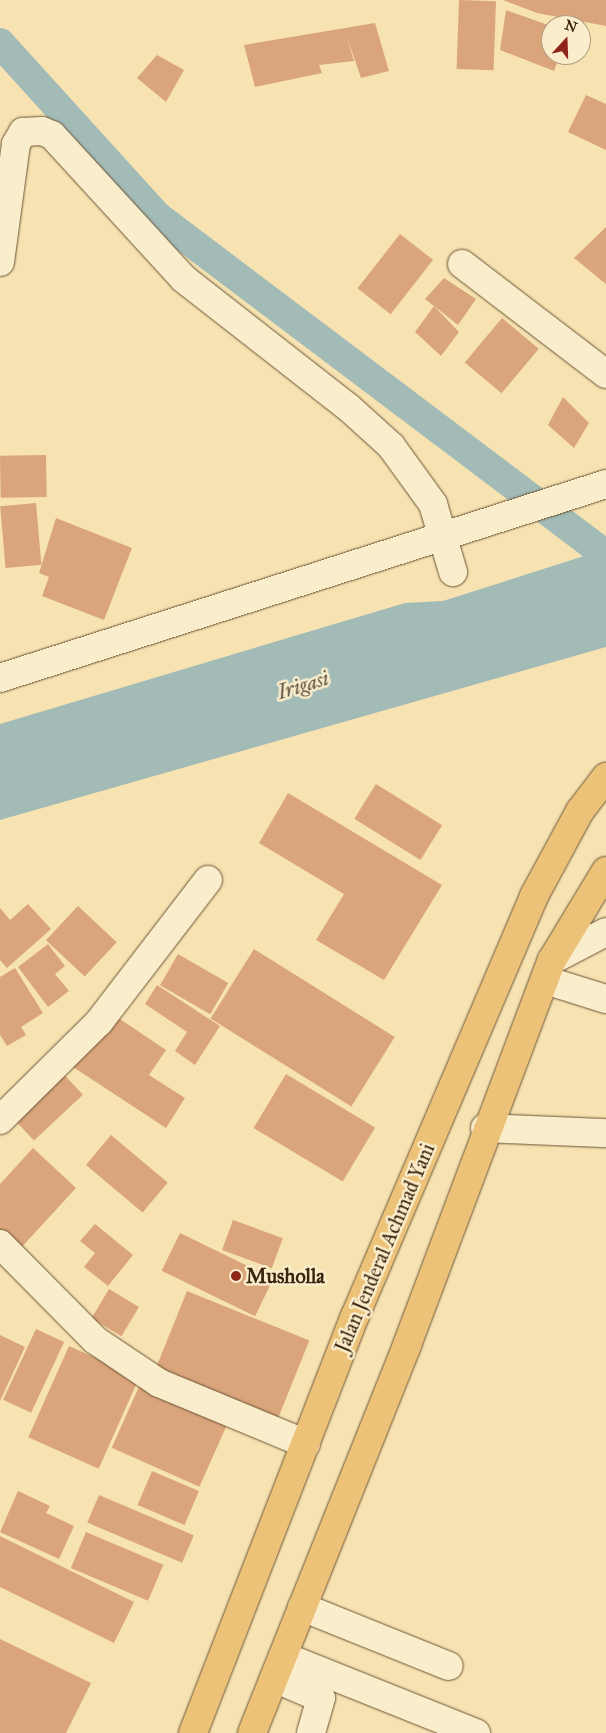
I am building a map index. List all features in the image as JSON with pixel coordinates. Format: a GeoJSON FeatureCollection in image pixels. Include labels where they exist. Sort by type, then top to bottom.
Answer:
{"type":"FeatureCollection","features":[{"type":"Feature","properties":{"kind":"highway","name":"Jalan Jenderal Achmad Yani"},"geometry":{"type":"LineString","coordinates":[[192,1733],[306,1444],[534,896],[580,811],[606,777]]}},
{"type":"Feature","properties":{"kind":"highway"},"geometry":{"type":"LineString","coordinates":[[252,1733],[407,1344],[485,1128],[548,970],[606,871]]}},
{"type":"Feature","properties":{"kind":"street"},"geometry":{"type":"LineString","coordinates":[[0,262],[16,144],[23,132],[42,131],[52,135],[184,279],[348,407],[391,446],[433,504],[453,572]]}},
{"type":"Feature","properties":{"kind":"street"},"geometry":{"type":"LineString","coordinates":[[462,264],[606,374]]}},
{"type":"Feature","properties":{"kind":"street"},"geometry":{"type":"LineString","coordinates":[[0,678],[606,484]]}},
{"type":"Feature","properties":{"kind":"street"},"geometry":{"type":"LineString","coordinates":[[0,1120],[99,1022],[208,880]]}},
{"type":"Feature","properties":{"kind":"street"},"geometry":{"type":"LineString","coordinates":[[548,970],[606,932]]}},
{"type":"Feature","properties":{"kind":"street"},"geometry":{"type":"LineString","coordinates":[[548,970],[606,999]]}},
{"type":"Feature","properties":{"kind":"street"},"geometry":{"type":"LineString","coordinates":[[485,1128],[606,1133]]}},
{"type":"Feature","properties":{"kind":"street"},"geometry":{"type":"LineString","coordinates":[[0,1244],[95,1340],[159,1383],[306,1444]]}},
{"type":"Feature","properties":{"kind":"street"},"geometry":{"type":"LineString","coordinates":[[302,1607],[449,1666]]}},
{"type":"Feature","properties":{"kind":"street"},"geometry":{"type":"LineString","coordinates":[[278,1667],[321,1698],[311,1733]]}},
{"type":"Feature","properties":{"kind":"street"},"geometry":{"type":"LineString","coordinates":[[278,1667],[476,1733]]}},
{"type":"Feature","properties":{"kind":"water","name":"Irigasi"},"geometry":{"type":"Polygon","coordinates":[[[606,549],[606,647],[0,820],[0,724],[405,603],[443,601],[606,549]]]}},
{"type":"Feature","properties":{"kind":"building"},"geometry":{"type":"Polygon","coordinates":[[[459,0],[496,1],[494,70],[457,69],[459,0]]]}},
{"type":"Feature","properties":{"kind":"building"},"geometry":{"type":"Polygon","coordinates":[[[503,0],[606,0],[606,26],[591,23],[591,15],[548,15],[503,0]]]}},
{"type":"Feature","properties":{"kind":"building"},"geometry":{"type":"Polygon","coordinates":[[[506,10],[541,22],[541,65],[556,65],[554,71],[500,50],[506,10]]]}},
{"type":"Feature","properties":{"kind":"building"},"geometry":{"type":"Polygon","coordinates":[[[375,23],[389,71],[361,78],[347,37],[354,61],[319,65],[322,73],[255,87],[244,45],[375,23]]]}},
{"type":"Feature","properties":{"kind":"building"},"geometry":{"type":"Polygon","coordinates":[[[157,55],[184,70],[166,102],[137,78],[157,55]]]}},
{"type":"Feature","properties":{"kind":"building"},"geometry":{"type":"Polygon","coordinates":[[[586,95],[606,104],[606,150],[568,132],[586,95]]]}},
{"type":"Feature","properties":{"kind":"building"},"geometry":{"type":"Polygon","coordinates":[[[606,227],[606,284],[574,258],[606,227]]]}},
{"type":"Feature","properties":{"kind":"building"},"geometry":{"type":"Polygon","coordinates":[[[400,234],[433,260],[391,314],[358,288],[400,234]]]}},
{"type":"Feature","properties":{"kind":"building"},"geometry":{"type":"Polygon","coordinates":[[[444,278],[476,299],[458,325],[425,299],[444,278]]]}},
{"type":"Feature","properties":{"kind":"building"},"geometry":{"type":"Polygon","coordinates":[[[434,306],[459,332],[441,356],[415,332],[434,306]]]}},
{"type":"Feature","properties":{"kind":"building"},"geometry":{"type":"Polygon","coordinates":[[[502,318],[539,349],[501,393],[465,362],[502,318]]]}},
{"type":"Feature","properties":{"kind":"building"},"geometry":{"type":"Polygon","coordinates":[[[563,397],[589,423],[574,448],[548,425],[563,397]]]}},
{"type":"Feature","properties":{"kind":"building"},"geometry":{"type":"Polygon","coordinates":[[[46,455],[47,497],[1,498],[0,456],[46,455]]]}},
{"type":"Feature","properties":{"kind":"building"},"geometry":{"type":"Polygon","coordinates":[[[36,503],[41,565],[6,568],[0,506],[36,503]]]}},
{"type":"Feature","properties":{"kind":"building"},"geometry":{"type":"Polygon","coordinates":[[[56,518],[132,548],[104,620],[42,596],[49,577],[39,573],[56,518]]]}},
{"type":"Feature","properties":{"kind":"building"},"geometry":{"type":"Polygon","coordinates":[[[376,784],[442,825],[420,860],[354,819],[376,784]]]}},
{"type":"Feature","properties":{"kind":"building"},"geometry":{"type":"Polygon","coordinates":[[[288,793],[442,885],[384,980],[316,940],[344,894],[259,843],[288,793]]]}},
{"type":"Feature","properties":{"kind":"building"},"geometry":{"type":"Polygon","coordinates":[[[28,904],[51,929],[7,968],[0,960],[0,908],[10,920],[28,904]]]}},
{"type":"Feature","properties":{"kind":"building"},"geometry":{"type":"Polygon","coordinates":[[[78,906],[117,942],[85,977],[46,940],[78,906]]]}},
{"type":"Feature","properties":{"kind":"building"},"geometry":{"type":"Polygon","coordinates":[[[48,944],[65,966],[55,974],[69,991],[48,1007],[18,967],[48,944]]]}},
{"type":"Feature","properties":{"kind":"building"},"geometry":{"type":"Polygon","coordinates":[[[254,949],[395,1037],[351,1107],[211,1019],[254,949]]]}},
{"type":"Feature","properties":{"kind":"building"},"geometry":{"type":"Polygon","coordinates":[[[178,954],[228,983],[210,1014],[160,985],[178,954]]]}},
{"type":"Feature","properties":{"kind":"building"},"geometry":{"type":"Polygon","coordinates":[[[15,968],[43,1013],[21,1027],[26,1035],[7,1046],[0,1035],[0,977],[15,968]]]}},
{"type":"Feature","properties":{"kind":"building"},"geometry":{"type":"Polygon","coordinates":[[[157,985],[220,1026],[195,1065],[175,1051],[187,1032],[145,1004],[157,985]]]}},
{"type":"Feature","properties":{"kind":"building"},"geometry":{"type":"Polygon","coordinates":[[[111,1013],[166,1050],[149,1075],[185,1098],[166,1128],[70,1065],[111,1013]]]}},
{"type":"Feature","properties":{"kind":"building"},"geometry":{"type":"Polygon","coordinates":[[[57,1067],[83,1095],[34,1140],[8,1113],[57,1067]]]}},
{"type":"Feature","properties":{"kind":"building"},"geometry":{"type":"Polygon","coordinates":[[[286,1074],[375,1128],[343,1182],[254,1128],[286,1074]]]}},
{"type":"Feature","properties":{"kind":"building"},"geometry":{"type":"Polygon","coordinates":[[[111,1135],[168,1183],[143,1212],[86,1165],[111,1135]]]}},
{"type":"Feature","properties":{"kind":"building"},"geometry":{"type":"Polygon","coordinates":[[[33,1148],[76,1188],[18,1251],[0,1234],[0,1184],[33,1148]]]}},
{"type":"Feature","properties":{"kind":"building"},"geometry":{"type":"Polygon","coordinates":[[[233,1220],[283,1238],[272,1268],[222,1250],[233,1220]]]}},
{"type":"Feature","properties":{"kind":"building"},"geometry":{"type":"Polygon","coordinates":[[[95,1224],[133,1255],[108,1286],[84,1267],[95,1253],[80,1241],[95,1224]]]}},
{"type":"Feature","properties":{"kind":"building"},"geometry":{"type":"Polygon","coordinates":[[[180,1233],[273,1279],[255,1316],[162,1271],[180,1233]]]}},
{"type":"Feature","properties":{"kind":"building"},"geometry":{"type":"Polygon","coordinates":[[[109,1289],[139,1307],[121,1336],[91,1318],[109,1289]]]}},
{"type":"Feature","properties":{"kind":"building"},"geometry":{"type":"Polygon","coordinates":[[[187,1291],[309,1340],[278,1417],[156,1368],[187,1291]]]}},
{"type":"Feature","properties":{"kind":"building"},"geometry":{"type":"Polygon","coordinates":[[[36,1329],[64,1342],[31,1413],[3,1400],[36,1329]]]}},
{"type":"Feature","properties":{"kind":"building"},"geometry":{"type":"Polygon","coordinates":[[[0,1335],[25,1347],[0,1401],[0,1335]]]}},
{"type":"Feature","properties":{"kind":"building"},"geometry":{"type":"Polygon","coordinates":[[[69,1346],[139,1377],[99,1469],[28,1437],[69,1346]]]}},
{"type":"Feature","properties":{"kind":"building"},"geometry":{"type":"Polygon","coordinates":[[[141,1382],[229,1421],[199,1487],[112,1448],[141,1382]]]}},
{"type":"Feature","properties":{"kind":"building"},"geometry":{"type":"Polygon","coordinates":[[[152,1471],[199,1491],[184,1525],[138,1505],[152,1471]]]}},
{"type":"Feature","properties":{"kind":"building"},"geometry":{"type":"Polygon","coordinates":[[[18,1491],[50,1506],[46,1513],[74,1526],[59,1559],[0,1532],[18,1491]]]}},
{"type":"Feature","properties":{"kind":"building"},"geometry":{"type":"Polygon","coordinates":[[[99,1495],[194,1535],[182,1563],[87,1523],[99,1495]]]}},
{"type":"Feature","properties":{"kind":"building"},"geometry":{"type":"Polygon","coordinates":[[[86,1532],[163,1565],[148,1601],[71,1568],[86,1532]]]}},
{"type":"Feature","properties":{"kind":"building"},"geometry":{"type":"Polygon","coordinates":[[[0,1536],[134,1602],[114,1643],[0,1587],[0,1536]]]}},
{"type":"Feature","properties":{"kind":"building"},"geometry":{"type":"Polygon","coordinates":[[[0,1639],[91,1683],[66,1733],[0,1733],[0,1639]]]}},
{"type":"Feature","properties":{"kind":"waterway"},"geometry":{"type":"LineString","coordinates":[[0,43],[158,217],[606,555]]}},
{"type":"Feature","properties":{"kind":"place","name":"Musholla"},"geometry":{"type":"Point","coordinates":[236,1276]}}]}
